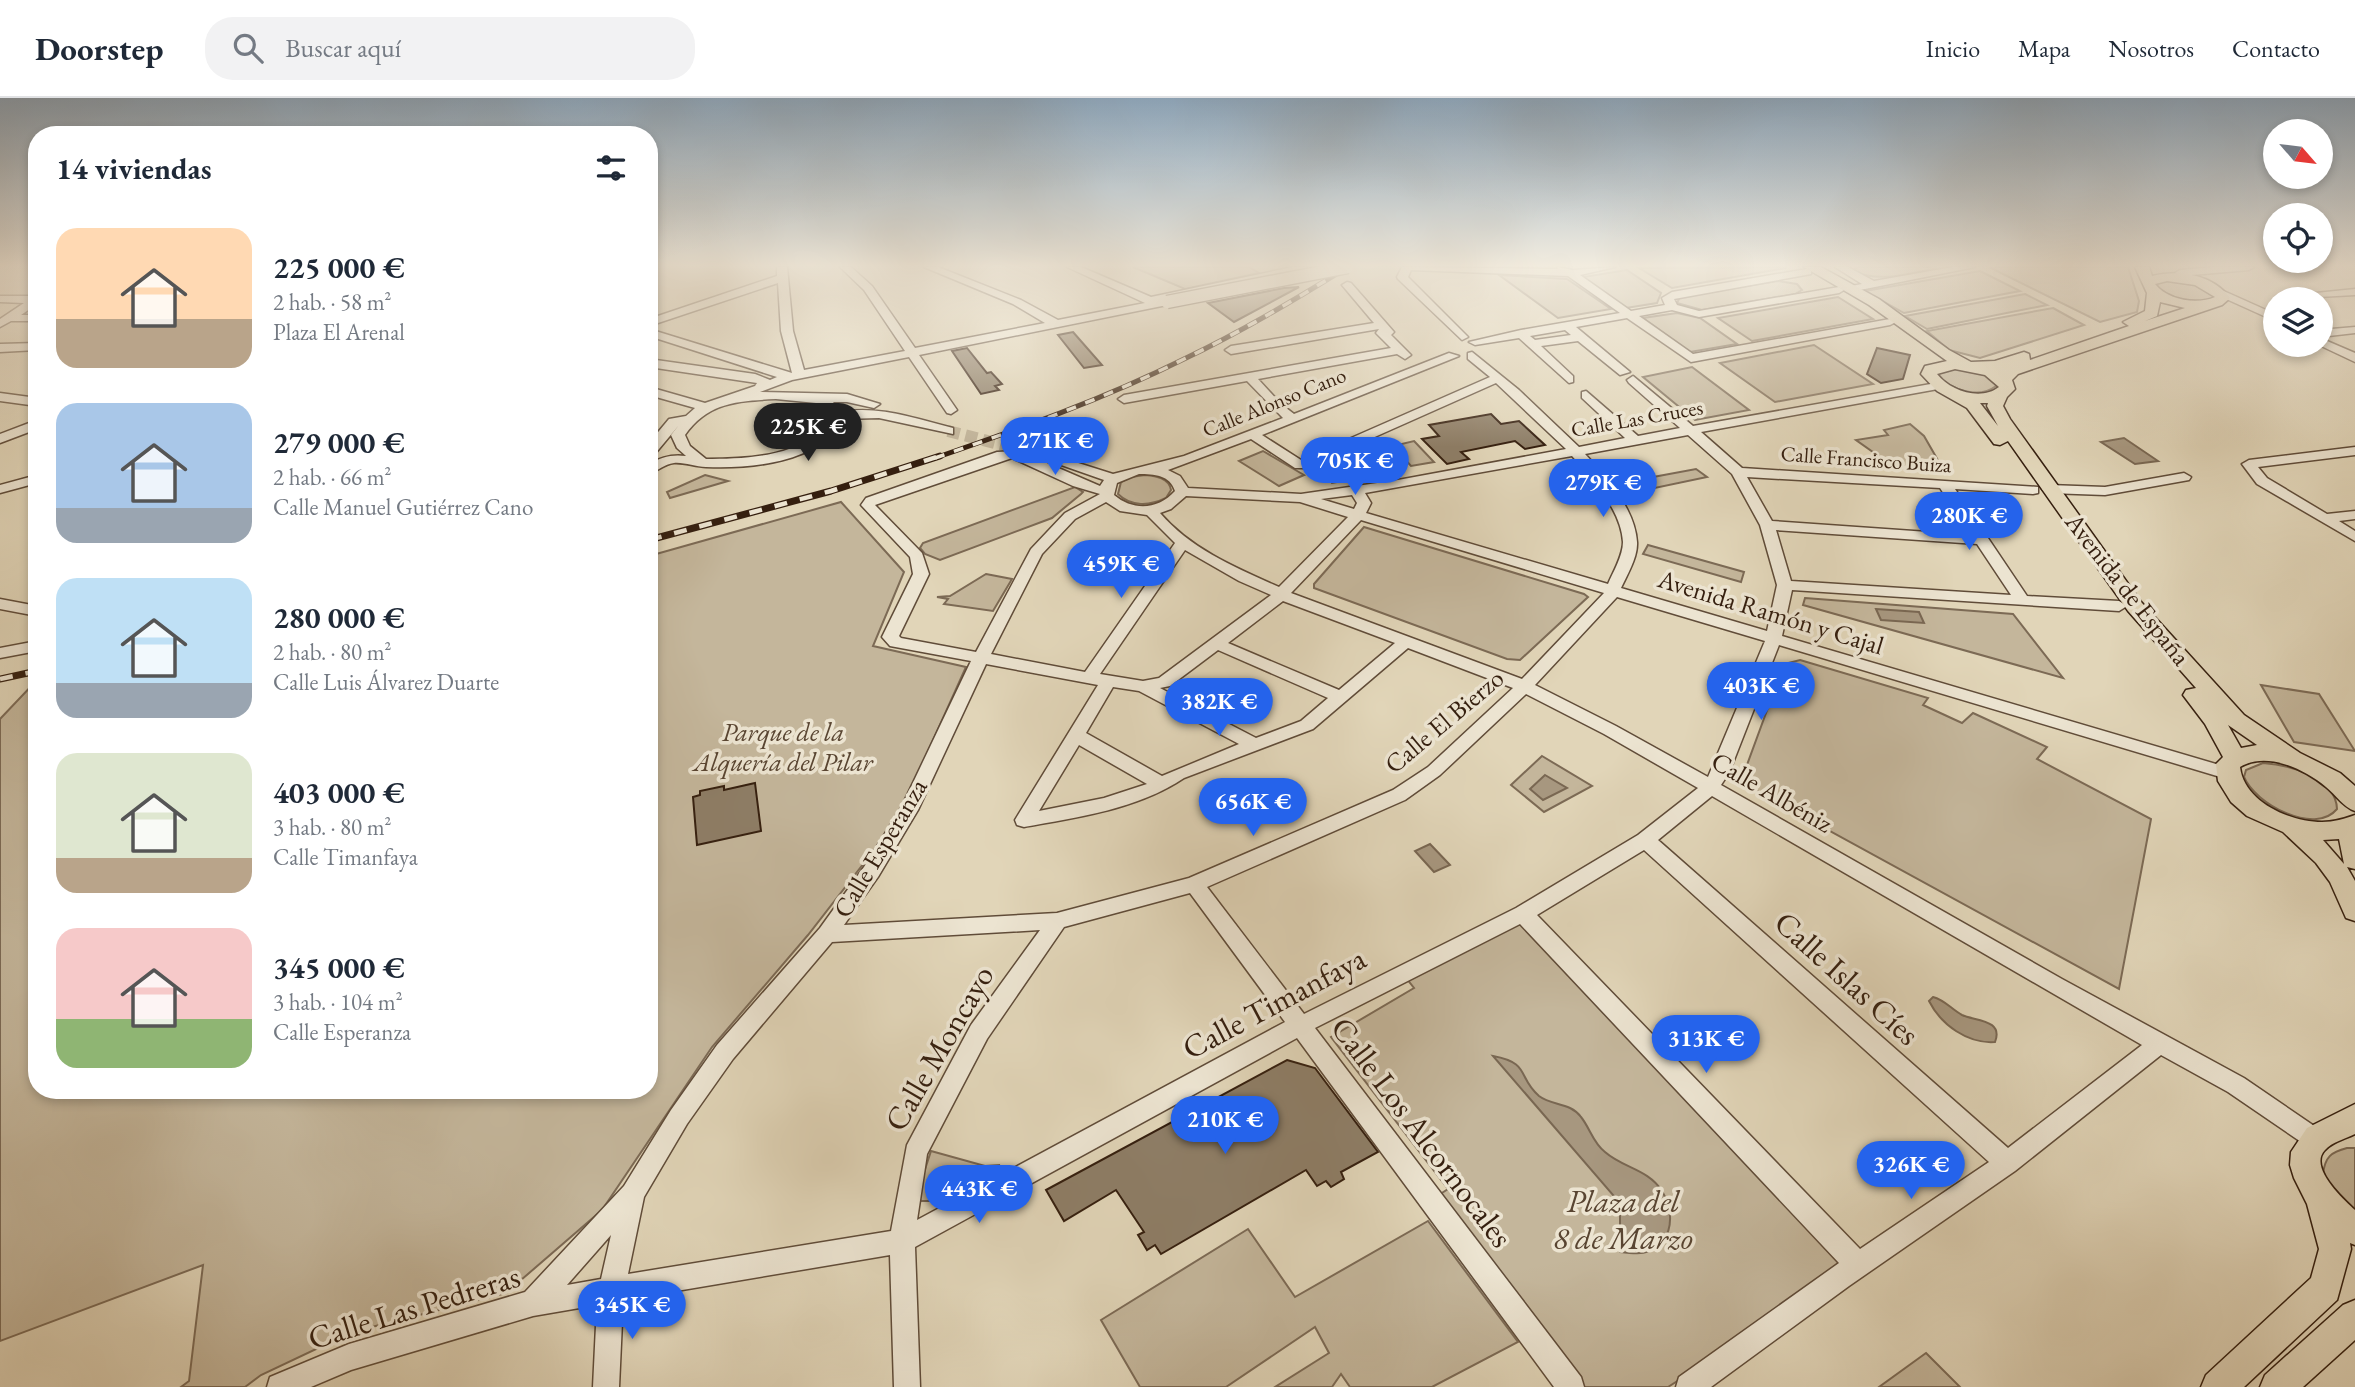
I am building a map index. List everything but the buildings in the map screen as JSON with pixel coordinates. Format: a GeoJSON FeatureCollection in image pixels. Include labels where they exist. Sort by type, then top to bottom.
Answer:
{"type":"FeatureCollection","features":[{"type":"Feature","properties":{"kind":"main road"},"geometry":{"type":"LineString","coordinates":[[1895,327],[1928,354],[1937,366]]}},
{"type":"Feature","properties":{"kind":"main road"},"geometry":{"type":"LineString","coordinates":[[1904,327],[1944,353],[1972,366],[2001,388]]}},
{"type":"Feature","properties":{"kind":"main road"},"geometry":{"type":"LineString","coordinates":[[2114,327],[1996,366],[1937,366],[1929,374],[1938,385],[1957,394],[1980,398],[2001,388],[2012,372],[2137,327]]}},
{"type":"Feature","properties":{"kind":"main road","name":"Avenida de España"},"geometry":{"type":"LineString","coordinates":[[2001,388],[1995,406],[2041,489],[2119,606],[2214,720],[2239,795],[2252,806],[2287,825]]}},
{"type":"Feature","properties":{"kind":"main road","name":"Avenida de España"},"geometry":{"type":"LineString","coordinates":[[1957,394],[1986,419],[2135,607],[2236,720],[2292,759]]}},
{"type":"Feature","properties":{"kind":"main road"},"geometry":{"type":"LineString","coordinates":[[2231,765],[2259,753],[2292,759],[2333,779],[2355,802]]}},
{"type":"Feature","properties":{"kind":"main road"},"geometry":{"type":"LineString","coordinates":[[2287,825],[2323,832],[2352,827],[2355,860]]}},
{"type":"Feature","properties":{"kind":"main road"},"geometry":{"type":"LineString","coordinates":[[2287,825],[2322,850],[2345,881],[2355,911]]}},
{"type":"Feature","properties":{"kind":"main road"},"geometry":{"type":"LineString","coordinates":[[2355,1117],[2307,1149],[2306,1164],[2310,1180],[2322,1199],[2355,1230]]}},
{"type":"Feature","properties":{"kind":"main road"},"geometry":{"type":"LineString","coordinates":[[2218,1387],[2325,1288],[2335,1249],[2322,1199]]}},
{"type":"Feature","properties":{"kind":"main road"},"geometry":{"type":"LineString","coordinates":[[2277,1387],[2355,1317]]}},
{"type":"Feature","properties":{"kind":"street"},"geometry":{"type":"LineString","coordinates":[[787,327],[794,376]]}},
{"type":"Feature","properties":{"kind":"street"},"geometry":{"type":"LineString","coordinates":[[894,327],[951,410]]}},
{"type":"Feature","properties":{"kind":"street"},"geometry":{"type":"LineString","coordinates":[[722,403],[794,376],[1040,327]]}},
{"type":"Feature","properties":{"kind":"street"},"geometry":{"type":"LineString","coordinates":[[1231,350],[1369,327]]}},
{"type":"Feature","properties":{"kind":"street"},"geometry":{"type":"LineString","coordinates":[[1384,327],[1388,332],[1382,333],[1417,368]]}},
{"type":"Feature","properties":{"kind":"street"},"geometry":{"type":"LineString","coordinates":[[1442,327],[1453,345],[1554,327]]}},
{"type":"Feature","properties":{"kind":"street"},"geometry":{"type":"LineString","coordinates":[[1569,327],[1629,376],[1738,472],[1767,524],[1786,585],[2119,606]]}},
{"type":"Feature","properties":{"kind":"street"},"geometry":{"type":"LineString","coordinates":[[1647,327],[1691,358],[1866,327]]}},
{"type":"Feature","properties":{"kind":"street"},"geometry":{"type":"LineString","coordinates":[[2333,333],[2355,330]]}},
{"type":"Feature","properties":{"kind":"street"},"geometry":{"type":"LineString","coordinates":[[1521,333],[1569,379]]}},
{"type":"Feature","properties":{"kind":"street"},"geometry":{"type":"LineString","coordinates":[[658,335],[794,376]]}},
{"type":"Feature","properties":{"kind":"street"},"geometry":{"type":"LineString","coordinates":[[1532,344],[1580,337]]}},
{"type":"Feature","properties":{"kind":"street"},"geometry":{"type":"LineString","coordinates":[[1475,342],[1478,350],[1472,356],[1576,451],[1613,494],[1630,543],[1614,590]]}},
{"type":"Feature","properties":{"kind":"street","name":"Calle Alonso Cano"},"geometry":{"type":"LineString","coordinates":[[1108,489],[1129,471],[1153,470],[1189,459],[1417,368],[1453,345],[1472,356]]}},
{"type":"Feature","properties":{"kind":"street"},"geometry":{"type":"LineString","coordinates":[[0,348],[28,346]]}},
{"type":"Feature","properties":{"kind":"street"},"geometry":{"type":"LineString","coordinates":[[2333,347],[2355,358]]}},
{"type":"Feature","properties":{"kind":"street"},"geometry":{"type":"LineString","coordinates":[[1124,399],[1400,351]]}},
{"type":"Feature","properties":{"kind":"street"},"geometry":{"type":"LineString","coordinates":[[658,364],[755,378],[764,381],[760,387]]}},
{"type":"Feature","properties":{"kind":"street"},"geometry":{"type":"LineString","coordinates":[[803,397],[792,391],[791,385],[814,373]]}},
{"type":"Feature","properties":{"kind":"street"},"geometry":{"type":"LineString","coordinates":[[1249,376],[1277,407],[1292,418]]}},
{"type":"Feature","properties":{"kind":"street"},"geometry":{"type":"LineString","coordinates":[[1251,434],[1300,466],[1498,379]]}},
{"type":"Feature","properties":{"kind":"street","name":"Calle Las Cruces"},"geometry":{"type":"LineString","coordinates":[[1301,498],[1398,484],[1938,385]]}},
{"type":"Feature","properties":{"kind":"street"},"geometry":{"type":"LineString","coordinates":[[658,394],[705,407]]}},
{"type":"Feature","properties":{"kind":"street"},"geometry":{"type":"LineString","coordinates":[[1586,395],[1633,439]]}},
{"type":"Feature","properties":{"kind":"street"},"geometry":{"type":"LineString","coordinates":[[658,441],[674,422],[705,407],[776,396],[847,398],[929,416]]}},
{"type":"Feature","properties":{"kind":"street"},"geometry":{"type":"LineString","coordinates":[[0,397],[28,399]]}},
{"type":"Feature","properties":{"kind":"street"},"geometry":{"type":"LineString","coordinates":[[819,399],[831,406],[837,416]]}},
{"type":"Feature","properties":{"kind":"street"},"geometry":{"type":"LineString","coordinates":[[837,416],[857,411],[871,412],[948,431]]}},
{"type":"Feature","properties":{"kind":"street"},"geometry":{"type":"LineString","coordinates":[[692,415],[678,435],[684,448],[703,463]]}},
{"type":"Feature","properties":{"kind":"street"},"geometry":{"type":"LineString","coordinates":[[658,463],[676,458],[703,463],[745,462],[778,456],[816,441],[833,425],[837,416]]}},
{"type":"Feature","properties":{"kind":"street"},"geometry":{"type":"LineString","coordinates":[[0,439],[28,428]]}},
{"type":"Feature","properties":{"kind":"street"},"geometry":{"type":"LineString","coordinates":[[1007,446],[1094,470],[1123,508],[1150,510],[1176,501],[1182,492],[1181,485],[1175,478],[1153,470]]}},
{"type":"Feature","properties":{"kind":"street"},"geometry":{"type":"LineString","coordinates":[[2355,451],[2249,464],[2262,481],[2355,537]]}},
{"type":"Feature","properties":{"kind":"street"},"geometry":{"type":"LineString","coordinates":[[1108,489],[1078,483],[1014,454],[1002,454],[871,500],[868,505],[917,556],[921,574],[890,637],[896,642],[1109,681],[1143,686],[1164,682],[1281,594],[1358,515],[1364,503],[1356,490]]}},
{"type":"Feature","properties":{"kind":"street","name":"Calle Alonso Cano"},"geometry":{"type":"LineString","coordinates":[[1175,478],[1189,459]]}},
{"type":"Feature","properties":{"kind":"street","name":"Calle Francisco Buiza"},"geometry":{"type":"LineString","coordinates":[[1738,472],[1945,485],[2105,491],[2184,477]]}},
{"type":"Feature","properties":{"kind":"street"},"geometry":{"type":"LineString","coordinates":[[0,489],[28,481]]}},
{"type":"Feature","properties":{"kind":"street"},"geometry":{"type":"LineString","coordinates":[[1388,522],[1373,510],[1373,496],[1398,484]]}},
{"type":"Feature","properties":{"kind":"street"},"geometry":{"type":"LineString","coordinates":[[1945,485],[2022,600]]}},
{"type":"Feature","properties":{"kind":"street","name":"Calle Esperanza"},"geometry":{"type":"LineString","coordinates":[[533,1303],[633,1194],[679,1117],[725,1052],[827,934],[871,872],[909,810],[982,656],[1036,552],[1070,516],[1108,489]]}},
{"type":"Feature","properties":{"kind":"street"},"geometry":{"type":"LineString","coordinates":[[1182,492],[1301,498]]}},
{"type":"Feature","properties":{"kind":"street","name":"Avenida Ramón y Cajal"},"geometry":{"type":"LineString","coordinates":[[1301,498],[1774,638],[2231,765]]}},
{"type":"Feature","properties":{"kind":"street","name":"Calle Albéniz"},"geometry":{"type":"LineString","coordinates":[[1150,510],[1158,525],[1182,543],[1251,581],[1526,685],[2159,1044],[2333,1134]]}},
{"type":"Feature","properties":{"kind":"street"},"geometry":{"type":"LineString","coordinates":[[2324,519],[2355,515]]}},
{"type":"Feature","properties":{"kind":"street"},"geometry":{"type":"LineString","coordinates":[[1767,524],[1982,540]]}},
{"type":"Feature","properties":{"kind":"street"},"geometry":{"type":"LineString","coordinates":[[1090,677],[1182,543]]}},
{"type":"Feature","properties":{"kind":"street","name":"Calle Timanfaya"},"geometry":{"type":"LineString","coordinates":[[611,1292],[902,1241],[1301,1025],[1522,914],[1645,840],[1710,787],[1720,773],[1774,638],[1786,585]]}},
{"type":"Feature","properties":{"kind":"street","name":"Calle El Bierzo"},"geometry":{"type":"LineString","coordinates":[[827,934],[1057,921],[1194,884],[1399,794],[1434,771],[1526,685],[1607,601],[1614,590]]}},
{"type":"Feature","properties":{"kind":"street"},"geometry":{"type":"LineString","coordinates":[[0,604],[28,609]]}},
{"type":"Feature","properties":{"kind":"street"},"geometry":{"type":"LineString","coordinates":[[1109,681],[1024,820],[1130,797],[1164,785],[1178,774],[1307,725],[1407,641]]}},
{"type":"Feature","properties":{"kind":"street"},"geometry":{"type":"LineString","coordinates":[[1217,644],[1341,696]]}},
{"type":"Feature","properties":{"kind":"street"},"geometry":{"type":"LineString","coordinates":[[0,653],[28,648]]}},
{"type":"Feature","properties":{"kind":"street"},"geometry":{"type":"LineString","coordinates":[[1143,686],[1255,745]]}},
{"type":"Feature","properties":{"kind":"street"},"geometry":{"type":"LineString","coordinates":[[1075,735],[1164,785]]}},
{"type":"Feature","properties":{"kind":"street","name":"Calle Islas Cíes"},"geometry":{"type":"LineString","coordinates":[[1645,840],[2007,1163]]}},
{"type":"Feature","properties":{"kind":"street","name":"Calle Los Alcornocales"},"geometry":{"type":"LineString","coordinates":[[1194,884],[1571,1387]]}},
{"type":"Feature","properties":{"kind":"street"},"geometry":{"type":"LineString","coordinates":[[1522,914],[1858,1265]]}},
{"type":"Feature","properties":{"kind":"street","name":"Calle Moncayo"},"geometry":{"type":"LineString","coordinates":[[907,1387],[902,1241],[915,1153],[979,1032],[1057,921]]}},
{"type":"Feature","properties":{"kind":"street"},"geometry":{"type":"LineString","coordinates":[[1689,1387],[1858,1265],[2007,1163],[2159,1044]]}},
{"type":"Feature","properties":{"kind":"street","name":"Calle Esperanza"},"geometry":{"type":"LineString","coordinates":[[606,1387],[611,1292],[633,1194]]}},
{"type":"Feature","properties":{"kind":"street","name":"Calle Las Pedreras"},"geometry":{"type":"LineString","coordinates":[[280,1387],[349,1357],[533,1303],[611,1292]]}},
{"type":"Feature","properties":{"kind":"green space"},"geometry":{"type":"Polygon","coordinates":[[[1656,327],[1713,327],[1737,344],[1690,352],[1656,327]]]}},
{"type":"Feature","properties":{"kind":"green space"},"geometry":{"type":"Polygon","coordinates":[[[1732,327],[1828,327],[1752,341],[1732,327]]]}},
{"type":"Feature","properties":{"kind":"green space"},"geometry":{"type":"Polygon","coordinates":[[[1948,327],[2077,327],[1980,358],[1949,350],[1927,331],[1948,327]]]}},
{"type":"Feature","properties":{"kind":"green space"},"geometry":{"type":"Polygon","coordinates":[[[1814,345],[1873,384],[1775,402],[1720,363],[1814,345]]]}},
{"type":"Feature","properties":{"kind":"green space"},"geometry":{"type":"Polygon","coordinates":[[[1692,367],[1749,410],[1695,420],[1643,377],[1692,367]]]}},
{"type":"Feature","properties":{"kind":"green space"},"geometry":{"type":"Polygon","coordinates":[[[1948,367],[1986,374],[1996,386],[1989,390],[1973,392],[1949,385],[1936,375],[1937,371],[1948,367]]]}},
{"type":"Feature","properties":{"kind":"green space"},"geometry":{"type":"Polygon","coordinates":[[[1910,424],[1924,436],[1943,469],[1897,469],[1856,440],[1888,435],[1884,430],[1910,424]]]}},
{"type":"Feature","properties":{"kind":"green space"},"geometry":{"type":"Polygon","coordinates":[[[1414,441],[1434,462],[1411,466],[1393,446],[1414,441]]]}},
{"type":"Feature","properties":{"kind":"green space"},"geometry":{"type":"Polygon","coordinates":[[[1263,451],[1304,475],[1279,486],[1239,461],[1263,451]]]}},
{"type":"Feature","properties":{"kind":"green space"},"geometry":{"type":"Polygon","coordinates":[[[1388,453],[1402,470],[1332,483],[1319,466],[1388,453]]]}},
{"type":"Feature","properties":{"kind":"green space"},"geometry":{"type":"Polygon","coordinates":[[[1696,469],[1707,477],[1631,493],[1621,483],[1696,469]]]}},
{"type":"Feature","properties":{"kind":"green space"},"geometry":{"type":"Polygon","coordinates":[[[705,475],[728,481],[670,498],[667,492],[705,475]]]}},
{"type":"Feature","properties":{"kind":"green space"},"geometry":{"type":"Polygon","coordinates":[[[1145,475],[1158,477],[1168,483],[1171,490],[1166,498],[1141,504],[1118,494],[1121,482],[1145,475]]]}},
{"type":"Feature","properties":{"kind":"green space"},"geometry":{"type":"Polygon","coordinates":[[[1075,487],[1083,492],[1052,518],[940,560],[925,554],[920,548],[923,543],[1075,487]]]}},
{"type":"Feature","properties":{"kind":"green space","name":"Parque de la Alquería del Pilar"},"geometry":{"type":"Polygon","coordinates":[[[841,502],[904,572],[873,646],[966,667],[916,778],[888,832],[808,935],[712,1047],[602,1210],[506,1293],[352,1332],[261,1375],[245,1387],[181,1387],[189,1381],[203,1265],[0,1341],[0,719],[28,689],[28,1099],[658,1099],[658,553],[841,502]]]}},
{"type":"Feature","properties":{"kind":"green space"},"geometry":{"type":"Polygon","coordinates":[[[1364,527],[1588,597],[1520,660],[1507,659],[1314,588],[1314,584],[1364,527]]]}},
{"type":"Feature","properties":{"kind":"green space"},"geometry":{"type":"Polygon","coordinates":[[[1648,545],[1744,572],[1741,582],[1643,554],[1648,545]]]}},
{"type":"Feature","properties":{"kind":"green space"},"geometry":{"type":"Polygon","coordinates":[[[986,574],[1012,579],[993,611],[944,604],[948,599],[937,597],[950,596],[986,574]]]}},
{"type":"Feature","properties":{"kind":"green space"},"geometry":{"type":"Polygon","coordinates":[[[1805,598],[2013,614],[2063,678],[1803,605],[1805,598]]]}},
{"type":"Feature","properties":{"kind":"green space"},"geometry":{"type":"Polygon","coordinates":[[[1800,660],[1928,698],[1923,705],[1962,723],[1973,713],[2047,747],[2037,759],[2151,819],[2119,989],[1755,790],[1744,773],[1784,664],[1800,660]]]}},
{"type":"Feature","properties":{"kind":"green space"},"geometry":{"type":"Polygon","coordinates":[[[2261,685],[2319,694],[2355,751],[2294,742],[2261,685]]]}},
{"type":"Feature","properties":{"kind":"green space"},"geometry":{"type":"Polygon","coordinates":[[[1542,756],[1592,786],[1544,812],[1511,785],[1542,756]]]}},
{"type":"Feature","properties":{"kind":"green space"},"geometry":{"type":"Polygon","coordinates":[[[2263,763],[2298,770],[2320,781],[2335,798],[2337,809],[2327,816],[2315,819],[2301,818],[2272,806],[2250,787],[2244,777],[2246,770],[2263,763]]]}},
{"type":"Feature","properties":{"kind":"green space","name":"Plaza del 8 de Marzo"},"geometry":{"type":"Polygon","coordinates":[[[1523,914],[1858,1265],[1668,1387],[1571,1387],[1431,1200],[1448,1189],[1331,1037],[1414,988],[1403,974],[1523,914]]]}},
{"type":"Feature","properties":{"kind":"green space"},"geometry":{"type":"Polygon","coordinates":[[[2347,1148],[2355,1148],[2355,1221],[2323,1174],[2325,1163],[2330,1156],[2347,1148]]]}},
{"type":"Feature","properties":{"kind":"green space"},"geometry":{"type":"Polygon","coordinates":[[[931,1151],[985,1166],[1000,1165],[936,1201],[921,1201],[917,1194],[931,1151]]]}},
{"type":"Feature","properties":{"kind":"green space"},"geometry":{"type":"Polygon","coordinates":[[[1428,1221],[1518,1342],[1432,1387],[1350,1387],[1341,1374],[1332,1387],[1275,1387],[1329,1353],[1315,1327],[1226,1387],[1140,1387],[1101,1320],[1248,1229],[1295,1297],[1428,1221]]]}},
{"type":"Feature","properties":{"kind":"green space"},"geometry":{"type":"Polygon","coordinates":[[[1926,1353],[1960,1387],[1879,1387],[1926,1353]]]}},
{"type":"Feature","properties":{"kind":"shaded area"},"geometry":{"type":"Polygon","coordinates":[[[2124,438],[2158,461],[2135,464],[2101,442],[2124,438]]]}},
{"type":"Feature","properties":{"kind":"shaded area"},"geometry":{"type":"Polygon","coordinates":[[[1876,609],[1919,612],[1924,623],[1881,620],[1876,609]]]}},
{"type":"Feature","properties":{"kind":"shaded area"},"geometry":{"type":"Polygon","coordinates":[[[1545,775],[1567,788],[1543,800],[1530,789],[1545,775]]]}},
{"type":"Feature","properties":{"kind":"shaded area"},"geometry":{"type":"Polygon","coordinates":[[[1430,844],[1450,865],[1434,872],[1415,851],[1430,844]]]}},
{"type":"Feature","properties":{"kind":"shaded area"},"geometry":{"type":"Polygon","coordinates":[[[1933,997],[1962,1015],[1992,1025],[1997,1034],[1995,1042],[1975,1040],[1956,1031],[1934,1010],[1929,1001],[1933,997]]]}},
{"type":"Feature","properties":{"kind":"shaded area"},"geometry":{"type":"Polygon","coordinates":[[[1493,1056],[1518,1067],[1539,1096],[1577,1112],[1605,1152],[1643,1173],[1656,1184],[1665,1197],[1670,1216],[1669,1229],[1659,1246],[1643,1253],[1620,1252],[1620,1203],[1493,1056]]]}},
{"type":"Feature","properties":{"kind":"tunnel"},"geometry":{"type":"LineString","coordinates":[[948,431],[1007,446]]}},
{"type":"Feature","properties":{"kind":"railway"},"geometry":{"type":"LineString","coordinates":[[935,458],[1061,413],[1154,374],[1247,327]]}},
{"type":"Feature","properties":{"kind":"railway"},"geometry":{"type":"LineString","coordinates":[[658,538],[831,491],[940,456]]}},
{"type":"Feature","properties":{"kind":"railway"},"geometry":{"type":"LineString","coordinates":[[0,679],[28,673]]}}]}
